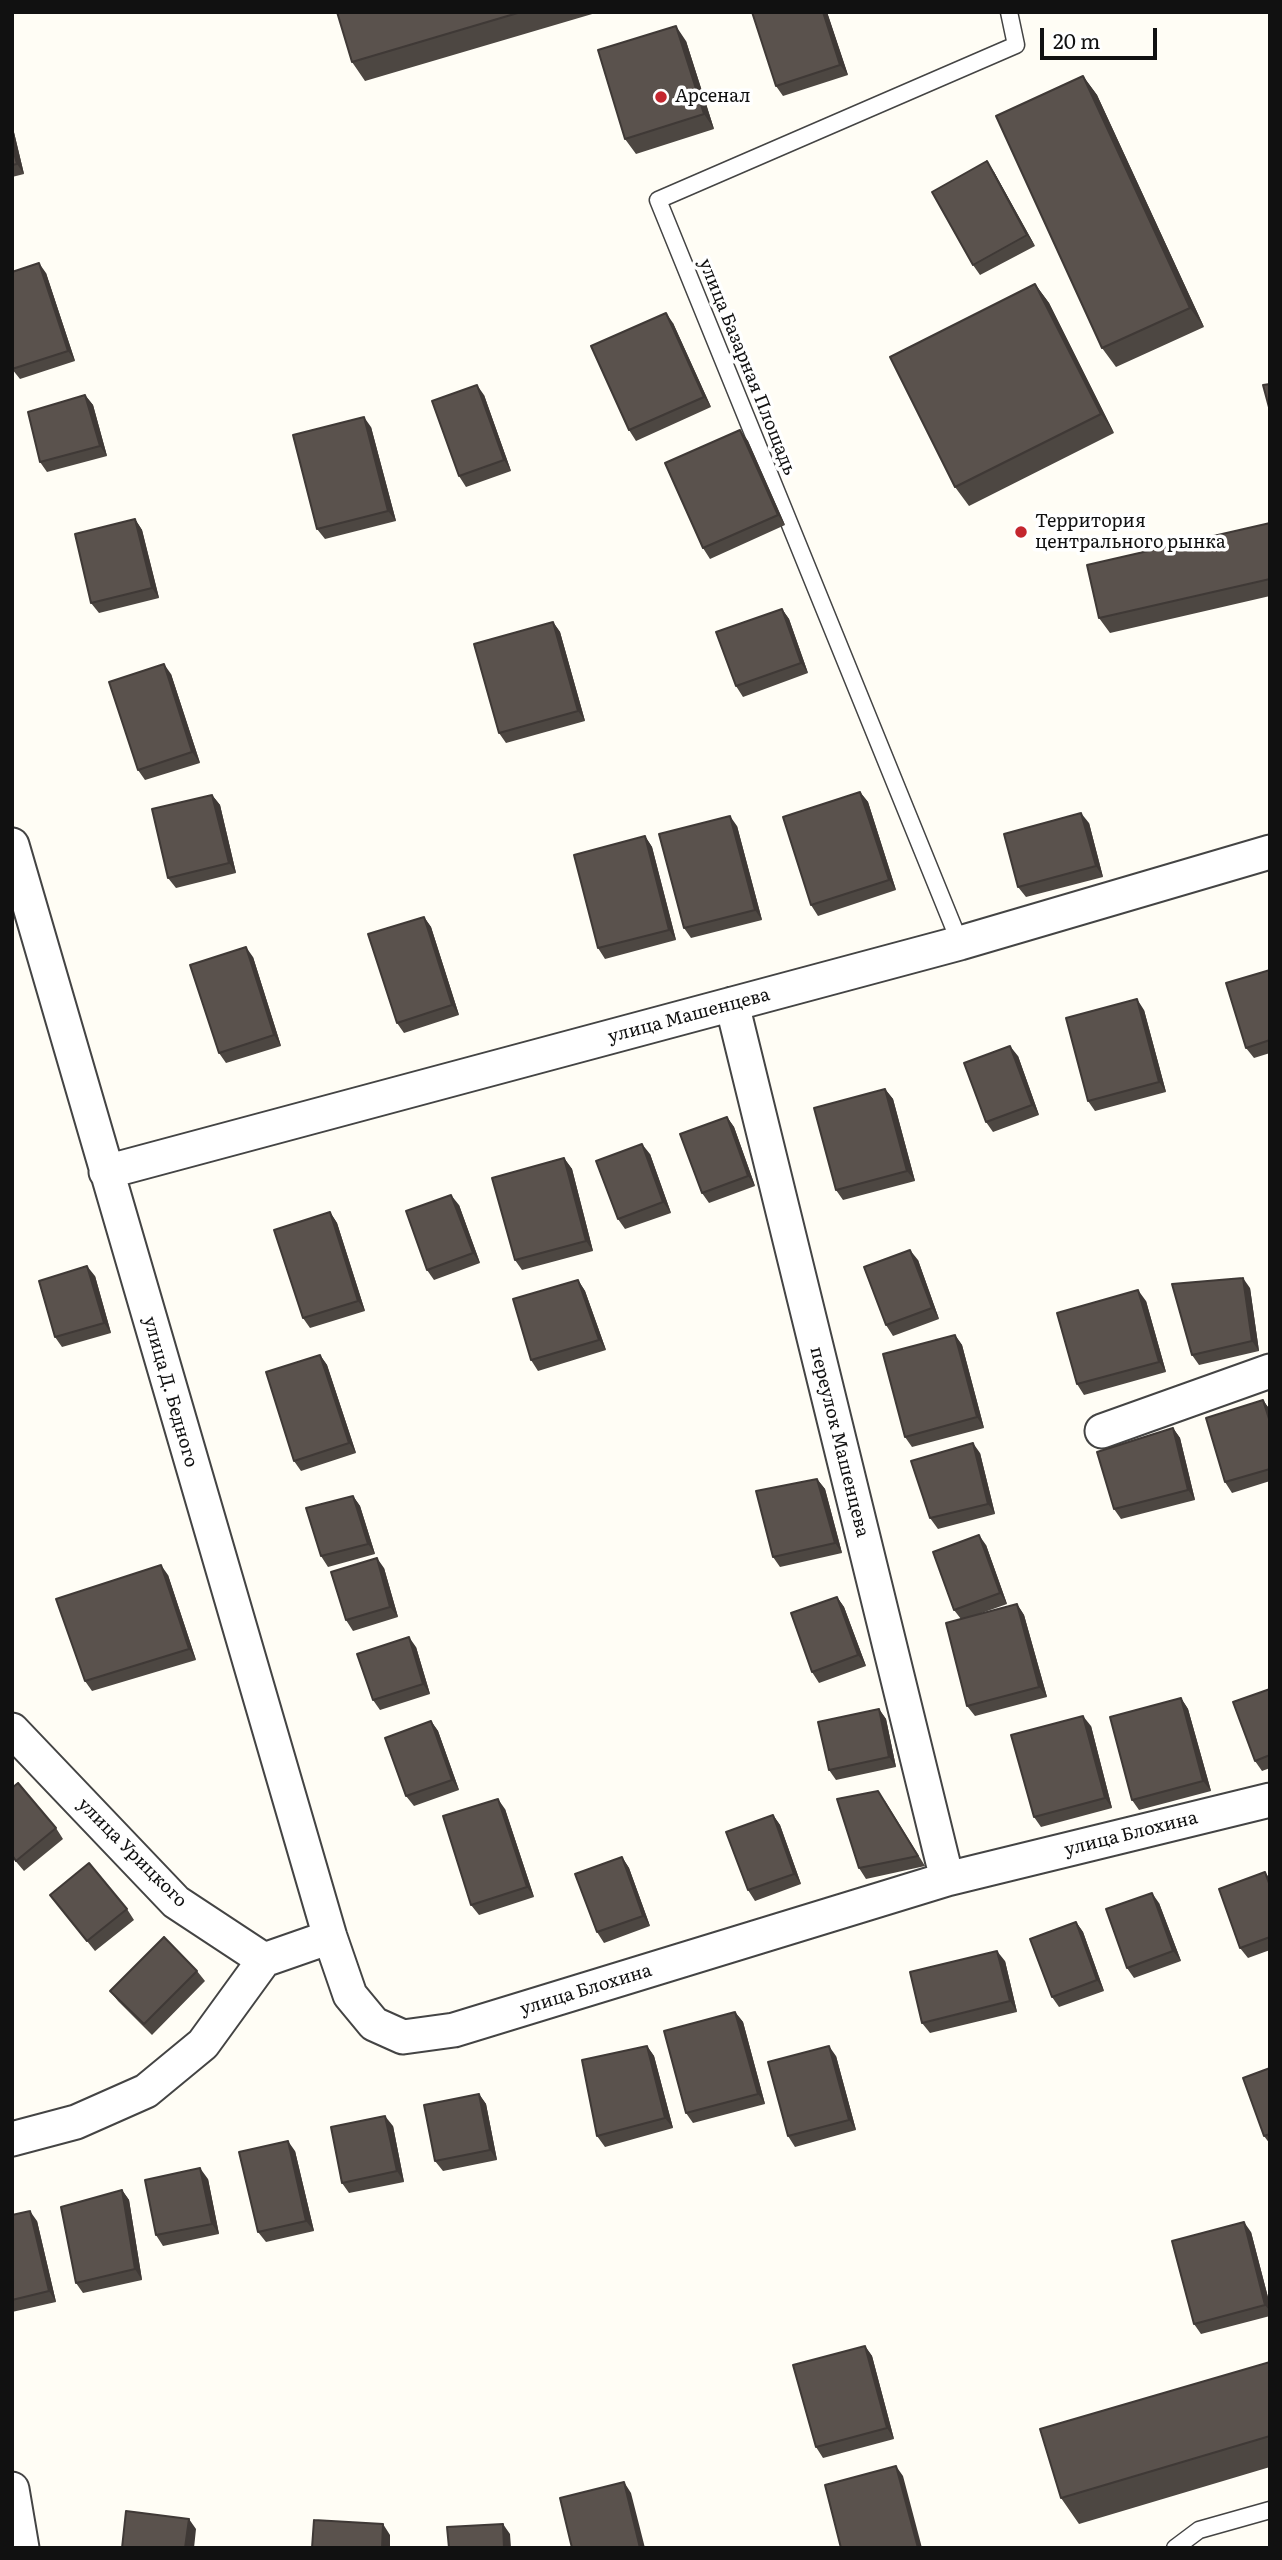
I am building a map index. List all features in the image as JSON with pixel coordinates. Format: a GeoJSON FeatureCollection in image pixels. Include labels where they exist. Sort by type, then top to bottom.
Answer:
{"type":"FeatureCollection","features":[{"type":"Feature","properties":{"kind":"street","name":"улица Д. Бедного"},"geometry":{"type":"LineString","coordinates":[[12,845],[330,1937]]}},
{"type":"Feature","properties":{"kind":"street","name":"улица Машенцева"},"geometry":{"type":"LineString","coordinates":[[106,1172],[960,943],[1270,852]]}},
{"type":"Feature","properties":{"kind":"street","name":"переулок Машенцева"},"geometry":{"type":"LineString","coordinates":[[732,1004],[947,1879]]}},
{"type":"Feature","properties":{"kind":"street"},"geometry":{"type":"LineString","coordinates":[[1102,1431],[1270,1371]]}},
{"type":"Feature","properties":{"kind":"street","name":"улица Урицкого"},"geometry":{"type":"LineString","coordinates":[[12,1730],[176,1902],[264,1960]]}},
{"type":"Feature","properties":{"kind":"street","name":"улица Блохина"},"geometry":{"type":"LineString","coordinates":[[330,1937],[350,1995],[374,2024],[402,2037],[454,2030],[947,1879],[1270,1800]]}},
{"type":"Feature","properties":{"kind":"street"},"geometry":{"type":"LineString","coordinates":[[12,2139],[76,2122],[146,2091],[203,2044],[264,1960],[330,1937]]}},
{"type":"Feature","properties":{"kind":"street"},"geometry":{"type":"LineString","coordinates":[[12,2489],[22,2548]]}},
{"type":"Feature","properties":{"kind":"lane","name":"улица Базарная Площадь"},"geometry":{"type":"LineString","coordinates":[[960,943],[658,200],[1017,45],[1009,12]]}},
{"type":"Feature","properties":{"kind":"lane"},"geometry":{"type":"LineString","coordinates":[[1175,2548],[1199,2530],[1270,2510]]}},
{"type":"Feature","properties":{"kind":"building"},"geometry":{"type":"Polygon","coordinates":[[[337,12],[521,12],[352,62],[337,12]]]}},
{"type":"Feature","properties":{"kind":"building"},"geometry":{"type":"Polygon","coordinates":[[[752,12],[823,12],[840,65],[776,86],[752,12]]]}},
{"type":"Feature","properties":{"kind":"building","name":"Арсенал"},"geometry":{"type":"Polygon","coordinates":[[[676,26],[704,114],[625,139],[598,50],[676,26]]]}},
{"type":"Feature","properties":{"kind":"building"},"geometry":{"type":"Polygon","coordinates":[[[1083,76],[1190,308],[1102,348],[996,116],[1083,76]]]}},
{"type":"Feature","properties":{"kind":"building"},"geometry":{"type":"Polygon","coordinates":[[[12,145],[17,164],[12,165],[12,145]]]}},
{"type":"Feature","properties":{"kind":"building"},"geometry":{"type":"Polygon","coordinates":[[[987,161],[1027,235],[973,265],[932,192],[987,161]]]}},
{"type":"Feature","properties":{"kind":"building"},"geometry":{"type":"Polygon","coordinates":[[[39,263],[68,351],[12,369],[12,272],[39,263]]]}},
{"type":"Feature","properties":{"kind":"building"},"geometry":{"type":"Polygon","coordinates":[[[1035,284],[1101,414],[955,487],[890,357],[1035,284]]]}},
{"type":"Feature","properties":{"kind":"building"},"geometry":{"type":"Polygon","coordinates":[[[666,313],[704,397],[629,430],[591,346],[666,313]]]}},
{"type":"Feature","properties":{"kind":"building"},"geometry":{"type":"Polygon","coordinates":[[[1270,384],[1270,411],[1263,385],[1270,384]]]}},
{"type":"Feature","properties":{"kind":"building"},"geometry":{"type":"Polygon","coordinates":[[[477,385],[504,460],[459,476],[432,401],[477,385]]]}},
{"type":"Feature","properties":{"kind":"building"},"geometry":{"type":"Polygon","coordinates":[[[85,395],[100,446],[40,462],[28,412],[85,395]]]}},
{"type":"Feature","properties":{"kind":"building"},"geometry":{"type":"Polygon","coordinates":[[[364,417],[388,511],[317,529],[293,435],[364,417]]]}},
{"type":"Feature","properties":{"kind":"building"},"geometry":{"type":"Polygon","coordinates":[[[740,430],[778,515],[703,548],[665,463],[740,430]]]}},
{"type":"Feature","properties":{"kind":"building"},"geometry":{"type":"Polygon","coordinates":[[[135,519],[152,588],[91,603],[75,534],[135,519]]]}},
{"type":"Feature","properties":{"kind":"building"},"geometry":{"type":"Polygon","coordinates":[[[1270,523],[1270,579],[1099,618],[1087,565],[1270,523]]]}},
{"type":"Feature","properties":{"kind":"building"},"geometry":{"type":"Polygon","coordinates":[[[782,609],[801,663],[736,686],[716,632],[782,609]]]}},
{"type":"Feature","properties":{"kind":"building"},"geometry":{"type":"Polygon","coordinates":[[[553,622],[578,711],[499,733],[474,644],[553,622]]]}},
{"type":"Feature","properties":{"kind":"building"},"geometry":{"type":"Polygon","coordinates":[[[164,664],[192,752],[138,770],[109,682],[164,664]]]}},
{"type":"Feature","properties":{"kind":"building"},"geometry":{"type":"Polygon","coordinates":[[[860,792],[889,880],[811,905],[783,817],[860,792]]]}},
{"type":"Feature","properties":{"kind":"building"},"geometry":{"type":"Polygon","coordinates":[[[212,795],[229,863],[168,878],[152,809],[212,795]]]}},
{"type":"Feature","properties":{"kind":"building"},"geometry":{"type":"Polygon","coordinates":[[[1081,813],[1096,866],[1018,887],[1004,834],[1081,813]]]}},
{"type":"Feature","properties":{"kind":"building"},"geometry":{"type":"Polygon","coordinates":[[[730,816],[755,910],[684,928],[659,834],[730,816]]]}},
{"type":"Feature","properties":{"kind":"building"},"geometry":{"type":"Polygon","coordinates":[[[645,836],[669,930],[598,948],[574,855],[645,836]]]}},
{"type":"Feature","properties":{"kind":"building"},"geometry":{"type":"Polygon","coordinates":[[[424,917],[452,1005],[397,1023],[368,934],[424,917]]]}},
{"type":"Feature","properties":{"kind":"building"},"geometry":{"type":"Polygon","coordinates":[[[246,947],[274,1035],[219,1053],[190,965],[246,947]]]}},
{"type":"Feature","properties":{"kind":"building"},"geometry":{"type":"Polygon","coordinates":[[[1270,970],[1270,1040],[1246,1048],[1226,983],[1270,970]]]}},
{"type":"Feature","properties":{"kind":"building"},"geometry":{"type":"Polygon","coordinates":[[[1137,999],[1159,1082],[1088,1101],[1066,1018],[1137,999]]]}},
{"type":"Feature","properties":{"kind":"building"},"geometry":{"type":"Polygon","coordinates":[[[1010,1046],[1032,1105],[986,1122],[964,1063],[1010,1046]]]}},
{"type":"Feature","properties":{"kind":"building"},"geometry":{"type":"Polygon","coordinates":[[[885,1089],[907,1171],[836,1190],[814,1108],[885,1089]]]}},
{"type":"Feature","properties":{"kind":"building"},"geometry":{"type":"Polygon","coordinates":[[[727,1117],[748,1176],[702,1193],[680,1134],[727,1117]]]}},
{"type":"Feature","properties":{"kind":"building"},"geometry":{"type":"Polygon","coordinates":[[[642,1144],[663,1202],[618,1219],[596,1161],[642,1144]]]}},
{"type":"Feature","properties":{"kind":"building"},"geometry":{"type":"Polygon","coordinates":[[[564,1158],[586,1241],[515,1260],[492,1178],[564,1158]]]}},
{"type":"Feature","properties":{"kind":"building"},"geometry":{"type":"Polygon","coordinates":[[[451,1195],[473,1253],[427,1270],[406,1211],[451,1195]]]}},
{"type":"Feature","properties":{"kind":"building"},"geometry":{"type":"Polygon","coordinates":[[[330,1212],[358,1301],[303,1318],[274,1230],[330,1212]]]}},
{"type":"Feature","properties":{"kind":"building"},"geometry":{"type":"Polygon","coordinates":[[[910,1250],[932,1308],[886,1325],[864,1267],[910,1250]]]}},
{"type":"Feature","properties":{"kind":"building"},"geometry":{"type":"Polygon","coordinates":[[[87,1266],[104,1323],[55,1337],[39,1281],[87,1266]]]}},
{"type":"Feature","properties":{"kind":"building"},"geometry":{"type":"Polygon","coordinates":[[[1243,1278],[1252,1341],[1192,1355],[1172,1284],[1243,1278]]]}},
{"type":"Feature","properties":{"kind":"building"},"geometry":{"type":"Polygon","coordinates":[[[578,1280],[599,1340],[531,1360],[513,1299],[578,1280]]]}},
{"type":"Feature","properties":{"kind":"building"},"geometry":{"type":"Polygon","coordinates":[[[1138,1290],[1159,1362],[1077,1384],[1057,1313],[1138,1290]]]}},
{"type":"Feature","properties":{"kind":"building"},"geometry":{"type":"Polygon","coordinates":[[[955,1335],[977,1417],[905,1437],[883,1354],[955,1335]]]}},
{"type":"Feature","properties":{"kind":"building"},"geometry":{"type":"Polygon","coordinates":[[[320,1355],[349,1443],[294,1461],[266,1372],[320,1355]]]}},
{"type":"Feature","properties":{"kind":"building"},"geometry":{"type":"Polygon","coordinates":[[[1263,1400],[1270,1422],[1270,1469],[1225,1482],[1206,1418],[1263,1400]]]}},
{"type":"Feature","properties":{"kind":"building"},"geometry":{"type":"Polygon","coordinates":[[[1173,1428],[1188,1490],[1114,1509],[1097,1452],[1173,1428]]]}},
{"type":"Feature","properties":{"kind":"building"},"geometry":{"type":"Polygon","coordinates":[[[973,1443],[988,1504],[930,1518],[911,1461],[973,1443]]]}},
{"type":"Feature","properties":{"kind":"building"},"geometry":{"type":"Polygon","coordinates":[[[817,1479],[835,1543],[773,1557],[756,1491],[817,1479]]]}},
{"type":"Feature","properties":{"kind":"building"},"geometry":{"type":"Polygon","coordinates":[[[353,1496],[368,1544],[321,1556],[306,1508],[353,1496]]]}},
{"type":"Feature","properties":{"kind":"building"},"geometry":{"type":"Polygon","coordinates":[[[979,1535],[1000,1593],[954,1610],[933,1552],[979,1535]]]}},
{"type":"Feature","properties":{"kind":"building"},"geometry":{"type":"Polygon","coordinates":[[[377,1558],[390,1607],[346,1620],[331,1572],[377,1558]]]}},
{"type":"Feature","properties":{"kind":"building"},"geometry":{"type":"Polygon","coordinates":[[[161,1565],[189,1649],[85,1681],[56,1599],[161,1565]]]}},
{"type":"Feature","properties":{"kind":"building"},"geometry":{"type":"Polygon","coordinates":[[[837,1597],[858,1655],[812,1672],[791,1613],[837,1597]]]}},
{"type":"Feature","properties":{"kind":"building"},"geometry":{"type":"Polygon","coordinates":[[[1017,1604],[1039,1687],[967,1706],[946,1623],[1017,1604]]]}},
{"type":"Feature","properties":{"kind":"building"},"geometry":{"type":"Polygon","coordinates":[[[409,1637],[423,1684],[373,1700],[357,1654],[409,1637]]]}},
{"type":"Feature","properties":{"kind":"building"},"geometry":{"type":"Polygon","coordinates":[[[1270,1689],[1270,1755],[1255,1761],[1233,1702],[1270,1689]]]}},
{"type":"Feature","properties":{"kind":"building"},"geometry":{"type":"Polygon","coordinates":[[[1181,1698],[1203,1781],[1132,1800],[1110,1717],[1181,1698]]]}},
{"type":"Feature","properties":{"kind":"building"},"geometry":{"type":"Polygon","coordinates":[[[879,1709],[889,1757],[829,1770],[818,1722],[879,1709]]]}},
{"type":"Feature","properties":{"kind":"building"},"geometry":{"type":"Polygon","coordinates":[[[1083,1716],[1105,1798],[1034,1817],[1011,1735],[1083,1716]]]}},
{"type":"Feature","properties":{"kind":"building"},"geometry":{"type":"Polygon","coordinates":[[[431,1721],[452,1780],[406,1796],[385,1738],[431,1721]]]}},
{"type":"Feature","properties":{"kind":"building"},"geometry":{"type":"Polygon","coordinates":[[[18,1783],[56,1828],[16,1861],[12,1855],[12,1788],[18,1783]]]}},
{"type":"Feature","properties":{"kind":"building"},"geometry":{"type":"Polygon","coordinates":[[[878,1791],[918,1856],[859,1868],[837,1799],[878,1791]]]}},
{"type":"Feature","properties":{"kind":"building"},"geometry":{"type":"Polygon","coordinates":[[[498,1799],[527,1887],[471,1905],[443,1816],[498,1799]]]}},
{"type":"Feature","properties":{"kind":"building"},"geometry":{"type":"Polygon","coordinates":[[[773,1815],[794,1874],[748,1890],[726,1832],[773,1815]]]}},
{"type":"Feature","properties":{"kind":"building"},"geometry":{"type":"Polygon","coordinates":[[[622,1857],[643,1916],[597,1932],[575,1874],[622,1857]]]}},
{"type":"Feature","properties":{"kind":"building"},"geometry":{"type":"Polygon","coordinates":[[[89,1863],[127,1909],[87,1941],[50,1895],[89,1863]]]}},
{"type":"Feature","properties":{"kind":"building"},"geometry":{"type":"Polygon","coordinates":[[[1265,1872],[1270,1886],[1270,1937],[1240,1948],[1219,1889],[1265,1872]]]}},
{"type":"Feature","properties":{"kind":"building"},"geometry":{"type":"Polygon","coordinates":[[[1152,1893],[1173,1951],[1127,1968],[1106,1909],[1152,1893]]]}},
{"type":"Feature","properties":{"kind":"building"},"geometry":{"type":"Polygon","coordinates":[[[1076,1922],[1097,1980],[1052,1997],[1030,1939],[1076,1922]]]}},
{"type":"Feature","properties":{"kind":"building"},"geometry":{"type":"Polygon","coordinates":[[[164,1937],[197,1971],[144,2024],[110,1991],[164,1937]]]}},
{"type":"Feature","properties":{"kind":"building"},"geometry":{"type":"Polygon","coordinates":[[[997,1951],[1010,2001],[922,2023],[910,1972],[997,1951]]]}},
{"type":"Feature","properties":{"kind":"building"},"geometry":{"type":"Polygon","coordinates":[[[735,2012],[758,2094],[686,2113],[664,2031],[735,2012]]]}},
{"type":"Feature","properties":{"kind":"building"},"geometry":{"type":"Polygon","coordinates":[[[647,2046],[665,2118],[597,2136],[582,2060],[647,2046]]]}},
{"type":"Feature","properties":{"kind":"building"},"geometry":{"type":"Polygon","coordinates":[[[829,2046],[849,2120],[788,2136],[768,2062],[829,2046]]]}},
{"type":"Feature","properties":{"kind":"building"},"geometry":{"type":"Polygon","coordinates":[[[1270,2068],[1270,2134],[1264,2136],[1243,2078],[1270,2068]]]}},
{"type":"Feature","properties":{"kind":"building"},"geometry":{"type":"Polygon","coordinates":[[[479,2094],[490,2150],[435,2161],[424,2105],[479,2094]]]}},
{"type":"Feature","properties":{"kind":"building"},"geometry":{"type":"Polygon","coordinates":[[[385,2116],[397,2171],[342,2183],[331,2127],[385,2116]]]}},
{"type":"Feature","properties":{"kind":"building"},"geometry":{"type":"Polygon","coordinates":[[[288,2141],[306,2221],[258,2232],[239,2152],[288,2141]]]}},
{"type":"Feature","properties":{"kind":"building"},"geometry":{"type":"Polygon","coordinates":[[[200,2168],[212,2224],[156,2235],[145,2180],[200,2168]]]}},
{"type":"Feature","properties":{"kind":"building"},"geometry":{"type":"Polygon","coordinates":[[[122,2190],[135,2269],[76,2283],[61,2207],[122,2190]]]}},
{"type":"Feature","properties":{"kind":"building"},"geometry":{"type":"Polygon","coordinates":[[[30,2211],[49,2291],[12,2300],[12,2215],[30,2211]]]}},
{"type":"Feature","properties":{"kind":"building"},"geometry":{"type":"Polygon","coordinates":[[[1244,2222],[1265,2305],[1194,2324],[1172,2241],[1244,2222]]]}},
{"type":"Feature","properties":{"kind":"building"},"geometry":{"type":"Polygon","coordinates":[[[865,2346],[887,2428],[816,2447],[793,2365],[865,2346]]]}},
{"type":"Feature","properties":{"kind":"building"},"geometry":{"type":"Polygon","coordinates":[[[1270,2362],[1270,2436],[1061,2498],[1040,2429],[1270,2362]]]}},
{"type":"Feature","properties":{"kind":"building"},"geometry":{"type":"Polygon","coordinates":[[[896,2466],[918,2548],[841,2548],[825,2485],[896,2466]]]}},
{"type":"Feature","properties":{"kind":"building"},"geometry":{"type":"Polygon","coordinates":[[[624,2482],[640,2548],[572,2548],[560,2498],[624,2482]]]}},
{"type":"Feature","properties":{"kind":"building"},"geometry":{"type":"Polygon","coordinates":[[[126,2511],[189,2519],[185,2548],[122,2548],[126,2511]]]}},
{"type":"Feature","properties":{"kind":"building"},"geometry":{"type":"Polygon","coordinates":[[[314,2520],[383,2524],[382,2548],[312,2548],[314,2520]]]}},
{"type":"Feature","properties":{"kind":"building"},"geometry":{"type":"Polygon","coordinates":[[[503,2524],[504,2548],[449,2548],[447,2527],[503,2524]]]}},
{"type":"Feature","properties":{"kind":"place","name":"Арсенал"},"geometry":{"type":"Point","coordinates":[661,97]}},
{"type":"Feature","properties":{"kind":"place","name":"Территория центрального рынка"},"geometry":{"type":"Point","coordinates":[1021,532]}}]}
